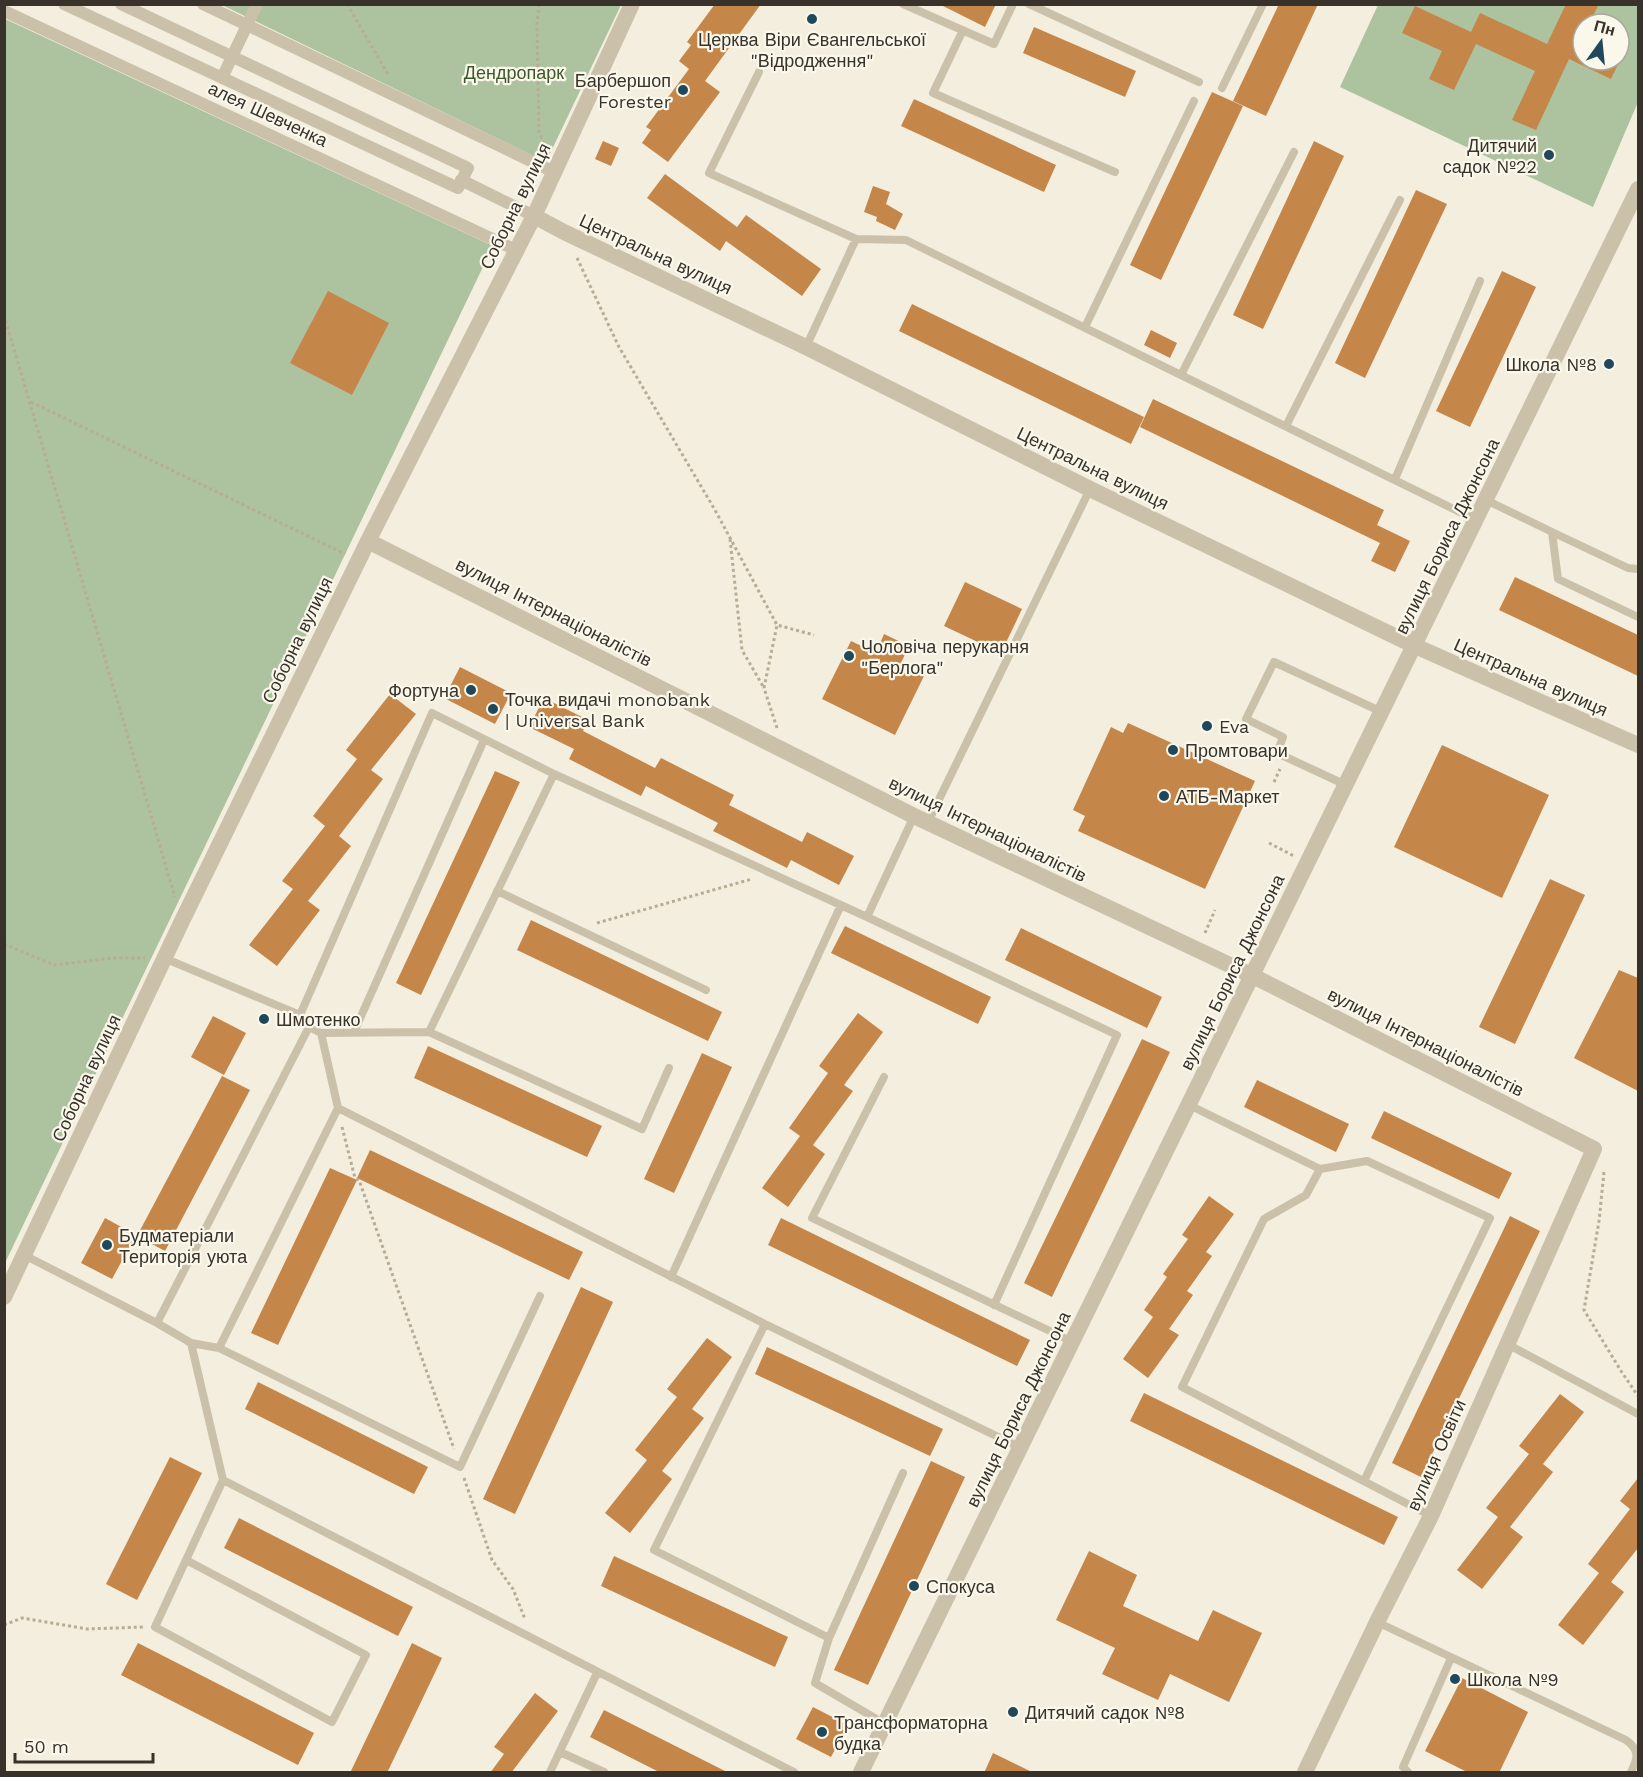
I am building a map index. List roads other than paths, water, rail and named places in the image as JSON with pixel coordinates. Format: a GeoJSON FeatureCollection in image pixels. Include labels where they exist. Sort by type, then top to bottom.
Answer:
{"type":"FeatureCollection","features":[{"type":"Feature","properties":{"kind":"street","name":"алея Шевченка"},"geometry":{"type":"LineString","coordinates":[[64,4],[458,188],[468,168],[121,4]]}},
{"type":"Feature","properties":{"kind":"street"},"geometry":{"type":"LineString","coordinates":[[203,4],[554,172]]}},
{"type":"Feature","properties":{"kind":"street","name":"алея Шевченка"},"geometry":{"type":"LineString","coordinates":[[222,78],[257,4]]}},
{"type":"Feature","properties":{"kind":"street","name":"Соборна вулиця"},"geometry":{"type":"LineString","coordinates":[[4,1297],[164,958],[358,560],[534,216],[632,4]]}},
{"type":"Feature","properties":{"kind":"street","name":"алея Шевченка"},"geometry":{"type":"LineString","coordinates":[[4,11],[516,250]]}},
{"type":"Feature","properties":{"kind":"street","name":"алея Шевченка"},"geometry":{"type":"LineString","coordinates":[[461,180],[534,216]]}},
{"type":"Feature","properties":{"kind":"street","name":"вулиця Бориса Джонсона"},"geometry":{"type":"LineString","coordinates":[[861,1773],[1638,189]]}},
{"type":"Feature","properties":{"kind":"street","name":"Центральна вулиця"},"geometry":{"type":"LineString","coordinates":[[534,216],[1415,646],[1638,745]]}},
{"type":"Feature","properties":{"kind":"street","name":"вулиця Інтернаціоналістів"},"geometry":{"type":"LineString","coordinates":[[368,541],[921,819],[1252,976],[1593,1149]]}},
{"type":"Feature","properties":{"kind":"street","name":"вулиця Освіти"},"geometry":{"type":"LineString","coordinates":[[1305,1773],[1431,1516],[1593,1149]]}},
{"type":"Feature","properties":{"kind":"lane"},"geometry":{"type":"LineString","coordinates":[[903,4],[994,44],[1013,4]]}},
{"type":"Feature","properties":{"kind":"lane"},"geometry":{"type":"LineString","coordinates":[[1029,4],[1199,82]]}},
{"type":"Feature","properties":{"kind":"lane"},"geometry":{"type":"LineString","coordinates":[[1222,88],[1263,4]]}},
{"type":"Feature","properties":{"kind":"lane"},"geometry":{"type":"LineString","coordinates":[[963,30],[933,93],[1115,172]]}},
{"type":"Feature","properties":{"kind":"lane"},"geometry":{"type":"LineString","coordinates":[[759,72],[709,173],[856,239],[906,240],[1476,520]]}},
{"type":"Feature","properties":{"kind":"lane"},"geometry":{"type":"LineString","coordinates":[[1085,327],[1194,101]]}},
{"type":"Feature","properties":{"kind":"lane"},"geometry":{"type":"LineString","coordinates":[[1181,375],[1294,152]]}},
{"type":"Feature","properties":{"kind":"lane"},"geometry":{"type":"LineString","coordinates":[[1286,426],[1400,200]]}},
{"type":"Feature","properties":{"kind":"lane"},"geometry":{"type":"LineString","coordinates":[[806,347],[856,239]]}},
{"type":"Feature","properties":{"kind":"lane"},"geometry":{"type":"LineString","coordinates":[[1395,479],[1480,282]]}},
{"type":"Feature","properties":{"kind":"lane"},"geometry":{"type":"LineString","coordinates":[[867,917],[921,819],[1090,489]]}},
{"type":"Feature","properties":{"kind":"lane"},"geometry":{"type":"LineString","coordinates":[[1486,500],[1628,568],[1638,569]]}},
{"type":"Feature","properties":{"kind":"lane"},"geometry":{"type":"LineString","coordinates":[[1552,532],[1558,579],[1638,617]]}},
{"type":"Feature","properties":{"kind":"lane"},"geometry":{"type":"LineString","coordinates":[[1346,785],[1277,753],[1283,737],[1246,719],[1274,663],[1382,712]]}},
{"type":"Feature","properties":{"kind":"lane"},"geometry":{"type":"LineString","coordinates":[[300,1015],[432,713],[554,774],[867,917],[1117,1035],[994,1305]]}},
{"type":"Feature","properties":{"kind":"lane"},"geometry":{"type":"LineString","coordinates":[[354,1032],[484,740]]}},
{"type":"Feature","properties":{"kind":"lane"},"geometry":{"type":"LineString","coordinates":[[429,1032],[554,774]]}},
{"type":"Feature","properties":{"kind":"lane"},"geometry":{"type":"LineString","coordinates":[[497,891],[706,990]]}},
{"type":"Feature","properties":{"kind":"lane"},"geometry":{"type":"LineString","coordinates":[[671,1277],[841,905]]}},
{"type":"Feature","properties":{"kind":"lane"},"geometry":{"type":"LineString","coordinates":[[164,958],[300,1015],[309,1027],[321,1033],[429,1032],[642,1129],[669,1068]]}},
{"type":"Feature","properties":{"kind":"lane"},"geometry":{"type":"LineString","coordinates":[[157,1323],[309,1027]]}},
{"type":"Feature","properties":{"kind":"lane"},"geometry":{"type":"LineString","coordinates":[[219,1348],[338,1108],[321,1033]]}},
{"type":"Feature","properties":{"kind":"lane"},"geometry":{"type":"LineString","coordinates":[[884,1077],[812,1218],[1073,1342]]}},
{"type":"Feature","properties":{"kind":"lane"},"geometry":{"type":"LineString","coordinates":[[1189,1105],[1320,1169],[1367,1161],[1490,1218],[1364,1481]]}},
{"type":"Feature","properties":{"kind":"lane"},"geometry":{"type":"LineString","coordinates":[[338,1108],[765,1324],[1021,1448]]}},
{"type":"Feature","properties":{"kind":"lane"},"geometry":{"type":"LineString","coordinates":[[1320,1169],[1306,1196],[1264,1219],[1182,1387],[1431,1516]]}},
{"type":"Feature","properties":{"kind":"lane"},"geometry":{"type":"LineString","coordinates":[[24,1255],[157,1323],[191,1343],[219,1348],[460,1467],[540,1296]]}},
{"type":"Feature","properties":{"kind":"lane"},"geometry":{"type":"LineString","coordinates":[[765,1324],[654,1550],[829,1638]]}},
{"type":"Feature","properties":{"kind":"lane"},"geometry":{"type":"LineString","coordinates":[[186,1560],[366,1655],[332,1722],[155,1627],[223,1480],[191,1343]]}},
{"type":"Feature","properties":{"kind":"lane"},"geometry":{"type":"LineString","coordinates":[[1507,1344],[1638,1414]]}},
{"type":"Feature","properties":{"kind":"lane"},"geometry":{"type":"LineString","coordinates":[[885,1724],[814,1683],[829,1638],[903,1473]]}},
{"type":"Feature","properties":{"kind":"lane"},"geometry":{"type":"LineString","coordinates":[[223,1480],[794,1773]]}},
{"type":"Feature","properties":{"kind":"lane"},"geometry":{"type":"LineString","coordinates":[[1377,1623],[1626,1740],[1637,1751],[1637,1760],[1631,1773]]}},
{"type":"Feature","properties":{"kind":"lane"},"geometry":{"type":"LineString","coordinates":[[1408,1773],[1403,1767],[1451,1658]]}},
{"type":"Feature","properties":{"kind":"lane"},"geometry":{"type":"LineString","coordinates":[[550,1773],[597,1673]]}},
{"type":"Feature","properties":{"kind":"lane"},"geometry":{"type":"LineString","coordinates":[[560,1752],[604,1773]]}},
{"type":"Feature","properties":{"kind":"place","name":"Церква Віри Євангельської \"Відродження\""},"geometry":{"type":"Point","coordinates":[812,19]}},
{"type":"Feature","properties":{"kind":"place","name":"Барбершоп Forester"},"geometry":{"type":"Point","coordinates":[683,90]}},
{"type":"Feature","properties":{"kind":"place","name":"Дитячий садок №22"},"geometry":{"type":"Point","coordinates":[1549,155]}},
{"type":"Feature","properties":{"kind":"place","name":"Школа №8"},"geometry":{"type":"Point","coordinates":[1609,364]}},
{"type":"Feature","properties":{"kind":"place","name":"Чоловіча перукарня \"Берлога\""},"geometry":{"type":"Point","coordinates":[849,656]}},
{"type":"Feature","properties":{"kind":"place","name":"Фортуна"},"geometry":{"type":"Point","coordinates":[471,690]}},
{"type":"Feature","properties":{"kind":"place","name":"Точка видачі monobank | Universal Bank"},"geometry":{"type":"Point","coordinates":[493,709]}},
{"type":"Feature","properties":{"kind":"place","name":"Eva"},"geometry":{"type":"Point","coordinates":[1207,726]}},
{"type":"Feature","properties":{"kind":"place","name":"Промтовари"},"geometry":{"type":"Point","coordinates":[1173,750]}},
{"type":"Feature","properties":{"kind":"place","name":"АТБ-Маркет"},"geometry":{"type":"Point","coordinates":[1164,796]}},
{"type":"Feature","properties":{"kind":"place","name":"Шмотенко"},"geometry":{"type":"Point","coordinates":[264,1019]}},
{"type":"Feature","properties":{"kind":"place","name":"Будматеріали Територія уюта"},"geometry":{"type":"Point","coordinates":[107,1245]}},
{"type":"Feature","properties":{"kind":"place","name":"Спокуса"},"geometry":{"type":"Point","coordinates":[914,1586]}},
{"type":"Feature","properties":{"kind":"place","name":"Школа №9"},"geometry":{"type":"Point","coordinates":[1455,1679]}},
{"type":"Feature","properties":{"kind":"place","name":"Дитячий садок №8"},"geometry":{"type":"Point","coordinates":[1013,1712]}},
{"type":"Feature","properties":{"kind":"place","name":"Трансформаторна будка"},"geometry":{"type":"Point","coordinates":[822,1732]}},
{"type":"Feature","properties":{"kind":"park label","name":"Дендропарк"},"geometry":{"type":"Point","coordinates":[514,72]}}]}
